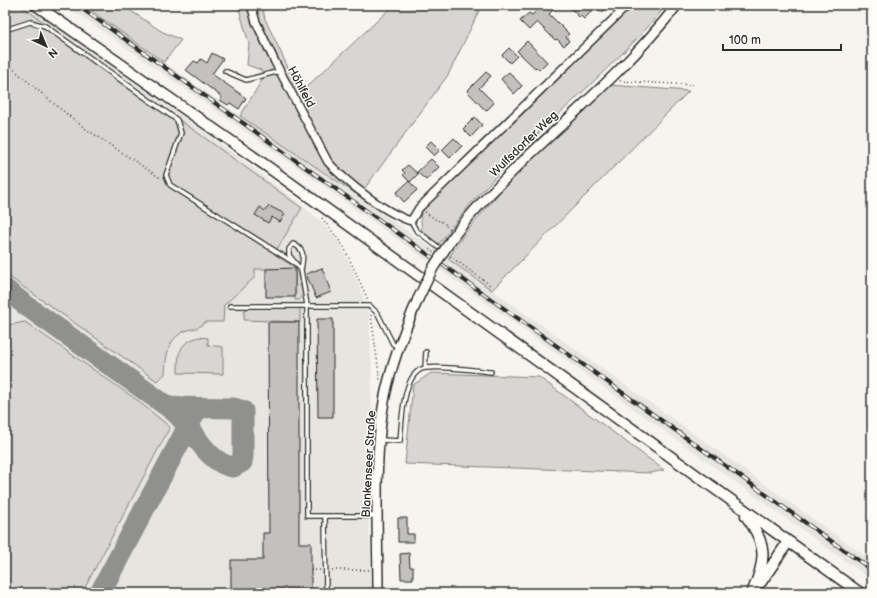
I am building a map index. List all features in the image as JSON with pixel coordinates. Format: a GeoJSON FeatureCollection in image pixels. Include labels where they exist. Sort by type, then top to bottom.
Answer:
{"type":"FeatureCollection","features":[{"type":"Feature","properties":{"kind":"main road"},"geometry":{"type":"LineString","coordinates":[[36,5],[274,172],[738,507],[860,593]]}},
{"type":"Feature","properties":{"kind":"main road"},"geometry":{"type":"LineString","coordinates":[[738,507],[755,528],[762,545],[763,557],[761,571],[752,593]]}},
{"type":"Feature","properties":{"kind":"main road"},"geometry":{"type":"LineString","coordinates":[[752,593],[788,542]]}},
{"type":"Feature","properties":{"kind":"street","name":"Höhlfeld"},"geometry":{"type":"LineString","coordinates":[[252,5],[256,22],[328,162],[339,174],[397,217],[411,221]]}},
{"type":"Feature","properties":{"kind":"street"},"geometry":{"type":"LineString","coordinates":[[411,221],[419,208],[628,5]]}},
{"type":"Feature","properties":{"kind":"street","name":"Wulfsdorfer Weg"},"geometry":{"type":"LineString","coordinates":[[410,316],[434,268],[451,240],[468,218],[497,187],[648,40],[677,5]]}},
{"type":"Feature","properties":{"kind":"street","name":"Blankenseer Straße"},"geometry":{"type":"LineString","coordinates":[[378,593],[380,440],[385,398],[398,347],[410,316]]}},
{"type":"Feature","properties":{"kind":"lane"},"geometry":{"type":"LineString","coordinates":[[5,30],[30,22],[45,26],[177,120],[181,133],[166,175],[170,184],[296,264]]}},
{"type":"Feature","properties":{"kind":"lane"},"geometry":{"type":"LineString","coordinates":[[225,71],[246,80],[280,71]]}},
{"type":"Feature","properties":{"kind":"lane"},"geometry":{"type":"LineString","coordinates":[[411,221],[416,230],[447,254]]}},
{"type":"Feature","properties":{"kind":"lane"},"geometry":{"type":"LineString","coordinates":[[301,270],[289,255],[289,249],[293,244],[301,248],[304,254],[301,270],[307,305],[307,516],[378,516]]}},
{"type":"Feature","properties":{"kind":"lane"},"geometry":{"type":"LineString","coordinates":[[230,306],[370,306],[378,314],[393,344],[398,347]]}},
{"type":"Feature","properties":{"kind":"lane"},"geometry":{"type":"LineString","coordinates":[[425,368],[426,352]]}},
{"type":"Feature","properties":{"kind":"lane"},"geometry":{"type":"LineString","coordinates":[[380,440],[400,441],[404,402],[408,384],[414,375],[425,368],[490,372]]}},
{"type":"Feature","properties":{"kind":"lane"},"geometry":{"type":"LineString","coordinates":[[325,516],[326,593]]}},
{"type":"Feature","properties":{"kind":"path"},"geometry":{"type":"LineString","coordinates":[[5,62],[86,129],[170,184]]}},
{"type":"Feature","properties":{"kind":"path"},"geometry":{"type":"LineString","coordinates":[[612,76],[620,81],[694,85]]}},
{"type":"Feature","properties":{"kind":"path"},"geometry":{"type":"LineString","coordinates":[[433,218],[445,224],[444,225],[452,230]]}},
{"type":"Feature","properties":{"kind":"path"},"geometry":{"type":"LineString","coordinates":[[344,247],[370,306],[380,382]]}},
{"type":"Feature","properties":{"kind":"path"},"geometry":{"type":"LineString","coordinates":[[427,252],[429,249],[431,250]]}},
{"type":"Feature","properties":{"kind":"path"},"geometry":{"type":"LineString","coordinates":[[447,254],[490,285]]}},
{"type":"Feature","properties":{"kind":"path"},"geometry":{"type":"LineString","coordinates":[[311,570],[378,570]]}},
{"type":"Feature","properties":{"kind":"shaded area"},"geometry":{"type":"Polygon","coordinates":[[[5,5],[25,5],[209,135],[303,206],[321,221],[340,244],[350,264],[369,311],[372,375],[369,525],[372,593],[5,593],[5,5]]]}},
{"type":"Feature","properties":{"kind":"shaded area"},"geometry":{"type":"Polygon","coordinates":[[[5,5],[20,5],[302,208],[274,254],[296,268],[303,294],[299,300],[295,300],[295,269],[255,269],[255,277],[224,305],[223,322],[205,322],[198,327],[179,334],[174,339],[167,355],[165,374],[157,381],[5,274],[5,5]]]}},
{"type":"Feature","properties":{"kind":"shaded area"},"geometry":{"type":"Polygon","coordinates":[[[65,5],[83,5],[240,116],[286,146],[492,290],[872,561],[872,580],[308,175],[65,5]]]}},
{"type":"Feature","properties":{"kind":"shaded area"},"geometry":{"type":"Polygon","coordinates":[[[83,5],[122,5],[161,31],[181,40],[164,62],[83,5]]]}},
{"type":"Feature","properties":{"kind":"shaded area"},"geometry":{"type":"Polygon","coordinates":[[[238,5],[262,5],[265,19],[300,93],[394,5],[482,5],[448,75],[359,196],[240,116],[264,77],[261,70],[247,65],[249,44],[238,5]]]}},
{"type":"Feature","properties":{"kind":"shaded area"},"geometry":{"type":"Polygon","coordinates":[[[637,5],[663,5],[664,8],[628,48],[530,141],[473,201],[439,244],[422,231],[420,211],[620,18],[637,5]]]}},
{"type":"Feature","properties":{"kind":"shaded area"},"geometry":{"type":"Polygon","coordinates":[[[609,85],[689,91],[492,290],[448,259],[462,237],[504,187],[609,85]]]}},
{"type":"Feature","properties":{"kind":"shaded area"},"geometry":{"type":"Polygon","coordinates":[[[246,308],[299,308],[300,322],[244,320],[244,312],[246,308]]]}},
{"type":"Feature","properties":{"kind":"shaded area"},"geometry":{"type":"Polygon","coordinates":[[[25,322],[137,400],[170,427],[82,593],[5,593],[5,330],[9,325],[25,322]]]}},
{"type":"Feature","properties":{"kind":"shaded area"},"geometry":{"type":"Polygon","coordinates":[[[199,337],[208,338],[208,345],[223,347],[223,374],[178,373],[178,360],[183,346],[192,339],[199,337]]]}},
{"type":"Feature","properties":{"kind":"shaded area"},"geometry":{"type":"Polygon","coordinates":[[[431,373],[539,377],[664,470],[651,473],[405,464],[413,385],[431,373]]]}},
{"type":"Feature","properties":{"kind":"building"},"geometry":{"type":"Polygon","coordinates":[[[542,5],[558,5],[549,14],[569,34],[566,37],[569,41],[564,46],[557,39],[555,40],[537,22],[529,30],[520,21],[529,13],[532,15],[542,5]]]}},
{"type":"Feature","properties":{"kind":"building"},"geometry":{"type":"Polygon","coordinates":[[[568,5],[602,5],[606,9],[601,13],[596,7],[584,19],[581,16],[579,17],[568,5]]]}},
{"type":"Feature","properties":{"kind":"building"},"geometry":{"type":"Polygon","coordinates":[[[527,41],[547,62],[539,70],[517,51],[527,41]]]}},
{"type":"Feature","properties":{"kind":"building"},"geometry":{"type":"Polygon","coordinates":[[[509,48],[517,56],[510,63],[502,55],[509,48]]]}},
{"type":"Feature","properties":{"kind":"building"},"geometry":{"type":"Polygon","coordinates":[[[212,53],[223,59],[212,74],[246,98],[239,109],[230,103],[228,105],[220,100],[222,97],[186,70],[194,61],[198,63],[201,59],[207,63],[212,53]]]}},
{"type":"Feature","properties":{"kind":"building"},"geometry":{"type":"Polygon","coordinates":[[[486,72],[491,76],[479,88],[494,103],[486,111],[467,91],[486,72]]]}},
{"type":"Feature","properties":{"kind":"building"},"geometry":{"type":"Polygon","coordinates":[[[509,72],[522,86],[514,94],[501,79],[509,72]]]}},
{"type":"Feature","properties":{"kind":"building"},"geometry":{"type":"Polygon","coordinates":[[[475,117],[482,125],[471,137],[463,129],[475,117]]]}},
{"type":"Feature","properties":{"kind":"building"},"geometry":{"type":"Polygon","coordinates":[[[454,138],[462,146],[450,158],[442,150],[454,138]]]}},
{"type":"Feature","properties":{"kind":"building"},"geometry":{"type":"Polygon","coordinates":[[[431,141],[440,150],[434,156],[425,147],[431,141]]]}},
{"type":"Feature","properties":{"kind":"building"},"geometry":{"type":"Polygon","coordinates":[[[431,159],[439,167],[426,180],[417,172],[431,159]]]}},
{"type":"Feature","properties":{"kind":"building"},"geometry":{"type":"Polygon","coordinates":[[[408,165],[418,174],[410,182],[403,175],[405,173],[402,170],[408,165]]]}},
{"type":"Feature","properties":{"kind":"building"},"geometry":{"type":"Polygon","coordinates":[[[409,181],[417,190],[404,202],[396,193],[409,181]]]}},
{"type":"Feature","properties":{"kind":"building"},"geometry":{"type":"Polygon","coordinates":[[[269,206],[285,214],[280,222],[272,217],[268,223],[255,215],[260,207],[265,211],[269,206]]]}},
{"type":"Feature","properties":{"kind":"building"},"geometry":{"type":"Polygon","coordinates":[[[295,268],[295,297],[266,297],[266,269],[295,268]]]}},
{"type":"Feature","properties":{"kind":"building"},"geometry":{"type":"Polygon","coordinates":[[[322,268],[331,292],[316,298],[306,274],[322,268]]]}},
{"type":"Feature","properties":{"kind":"building"},"geometry":{"type":"Polygon","coordinates":[[[317,319],[333,319],[333,417],[318,417],[317,319]]]}},
{"type":"Feature","properties":{"kind":"building"},"geometry":{"type":"Polygon","coordinates":[[[268,322],[299,322],[299,543],[311,543],[311,593],[231,593],[231,560],[263,560],[263,533],[269,533],[268,322]]]}},
{"type":"Feature","properties":{"kind":"building"},"geometry":{"type":"Polygon","coordinates":[[[398,518],[407,518],[407,534],[414,534],[414,542],[398,542],[398,518]]]}},
{"type":"Feature","properties":{"kind":"building"},"geometry":{"type":"Polygon","coordinates":[[[409,553],[410,567],[413,567],[413,579],[401,579],[400,554],[409,553]]]}},
{"type":"Feature","properties":{"kind":"taxiway"},"geometry":{"type":"LineString","coordinates":[[5,289],[28,307],[171,409],[179,416],[199,442],[214,458],[223,464],[233,467],[242,462],[243,411],[234,408],[168,407]]}},
{"type":"Feature","properties":{"kind":"taxiway"},"geometry":{"type":"LineString","coordinates":[[100,593],[194,415]]}},
{"type":"Feature","properties":{"kind":"railway"},"geometry":{"type":"LineString","coordinates":[[77,5],[872,570]]}}]}
